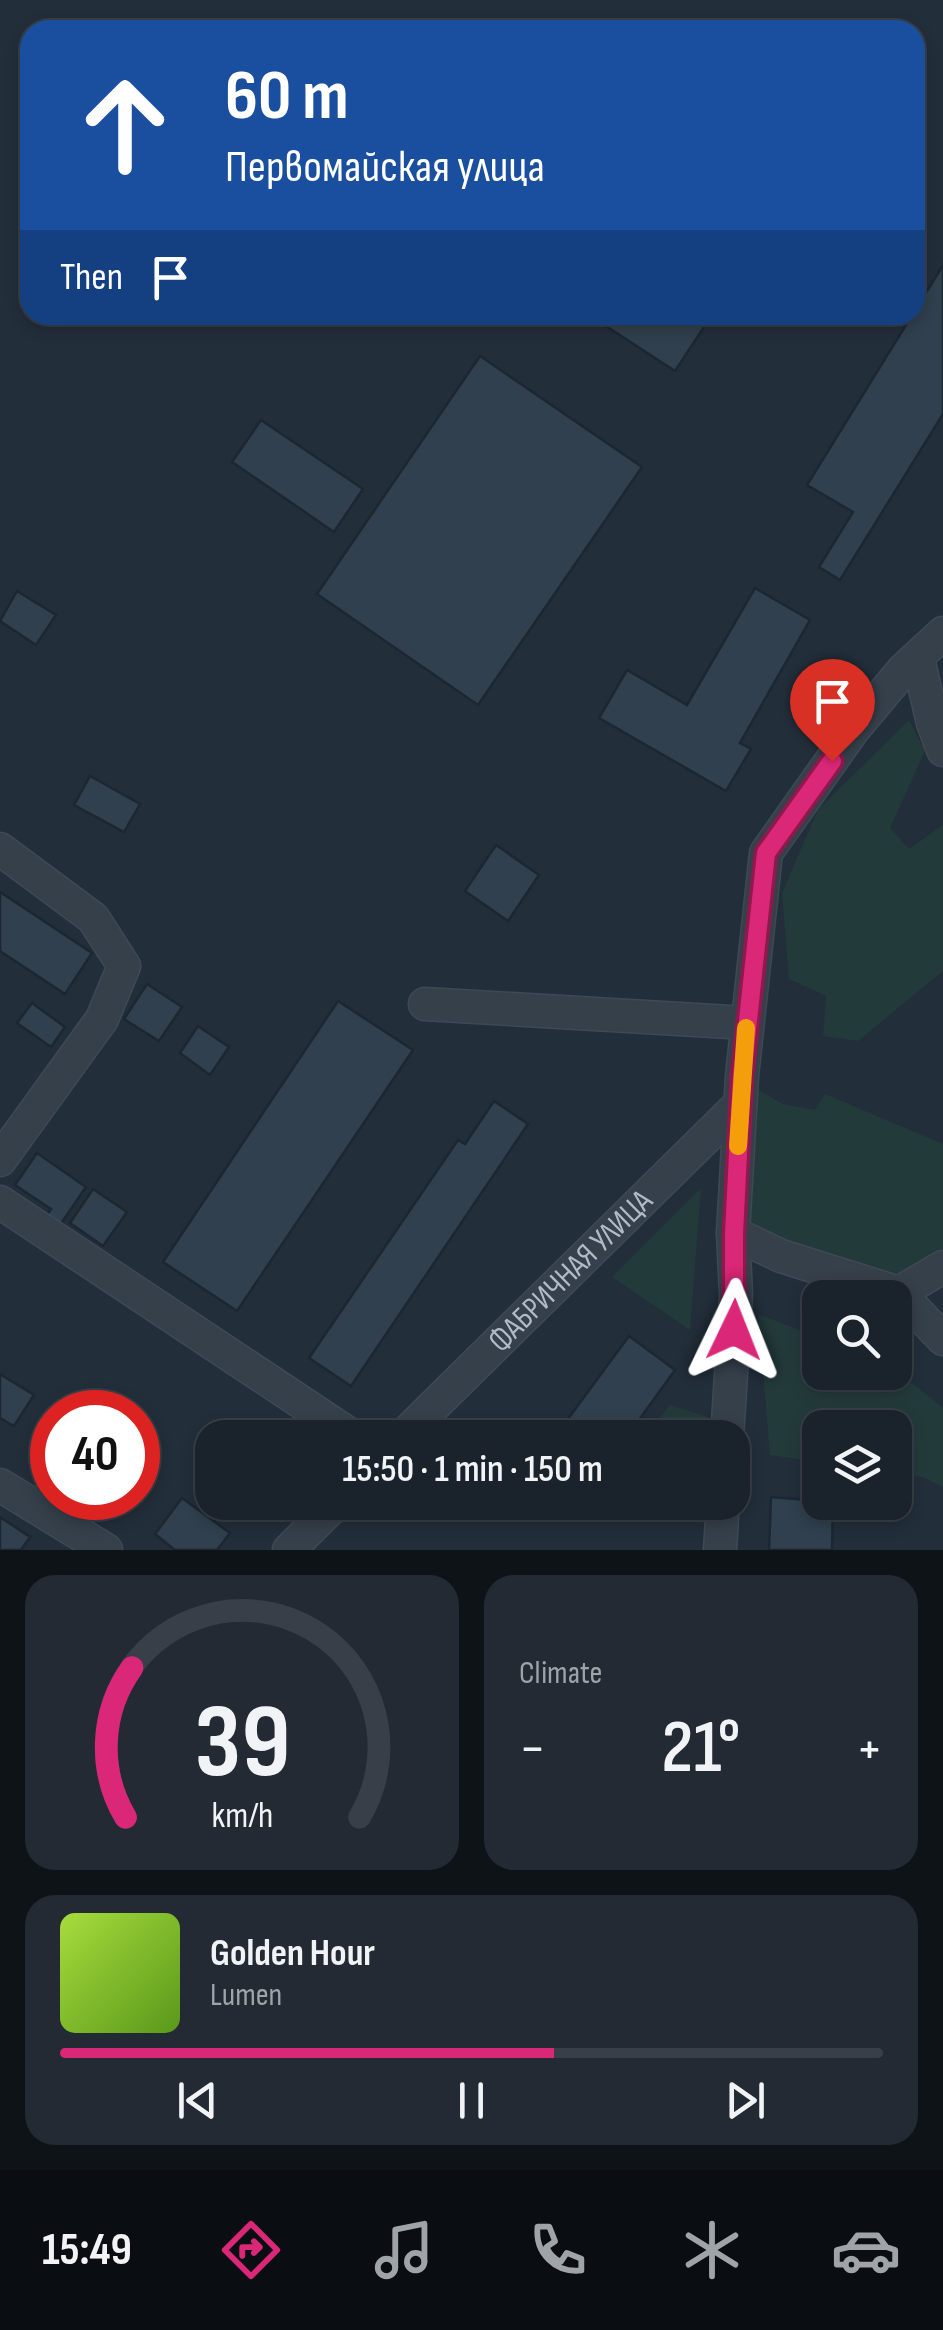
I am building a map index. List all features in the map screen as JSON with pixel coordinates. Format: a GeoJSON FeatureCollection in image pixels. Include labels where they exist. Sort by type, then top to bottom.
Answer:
{"type":"FeatureCollection","features":[{"type":"Feature","properties":{"kind":"street"},"geometry":{"type":"LineString","coordinates":[[728,1420],[736,1295],[734,1233],[740,1104],[766,853],[854,730],[904,670],[943,634]]}},
{"type":"Feature","properties":{"kind":"street"},"geometry":{"type":"LineString","coordinates":[[918,658],[943,750]]}},
{"type":"Feature","properties":{"kind":"street"},"geometry":{"type":"LineString","coordinates":[[0,849],[92,918],[124,966],[102,1019],[0,1160]]}},
{"type":"Feature","properties":{"kind":"street"},"geometry":{"type":"LineString","coordinates":[[425,1004],[747,1023]]}},
{"type":"Feature","properties":{"kind":"street","name":"ФАБРИЧНАЯ УЛИЦА"},"geometry":{"type":"LineString","coordinates":[[419,1420],[740,1104]]}},
{"type":"Feature","properties":{"kind":"street"},"geometry":{"type":"LineString","coordinates":[[0,1202],[329,1420]]}},
{"type":"Feature","properties":{"kind":"street"},"geometry":{"type":"LineString","coordinates":[[734,1233],[781,1256],[858,1280]]}},
{"type":"Feature","properties":{"kind":"street"},"geometry":{"type":"LineString","coordinates":[[912,1285],[943,1266]]}},
{"type":"Feature","properties":{"kind":"street"},"geometry":{"type":"LineString","coordinates":[[912,1306],[943,1339]]}},
{"type":"Feature","properties":{"kind":"street"},"geometry":{"type":"LineString","coordinates":[[0,1485],[106,1550]]}},
{"type":"Feature","properties":{"kind":"street"},"geometry":{"type":"LineString","coordinates":[[289,1550],[319,1520]]}},
{"type":"Feature","properties":{"kind":"street"},"geometry":{"type":"LineString","coordinates":[[720,1550],[722,1520]]}},
{"type":"Feature","properties":{"kind":"green space"},"geometry":{"type":"Polygon","coordinates":[[[909,720],[925,751],[890,828],[909,849],[943,825],[943,971],[858,1041],[823,1036],[826,996],[789,979],[782,893],[818,810],[909,720]]]}},
{"type":"Feature","properties":{"kind":"green space"},"geometry":{"type":"Polygon","coordinates":[[[755,1088],[783,1104],[815,1110],[825,1094],[943,1144],[943,1248],[921,1283],[745,1243],[755,1088]]]}},
{"type":"Feature","properties":{"kind":"green space"},"geometry":{"type":"Polygon","coordinates":[[[701,1188],[690,1330],[612,1277],[701,1188]]]}},
{"type":"Feature","properties":{"kind":"green space"},"geometry":{"type":"Polygon","coordinates":[[[758,1314],[802,1331],[802,1390],[912,1390],[912,1383],[943,1408],[943,1487],[912,1476],[912,1410],[802,1410],[802,1459],[770,1455],[758,1314]]]}},
{"type":"Feature","properties":{"kind":"green space"},"geometry":{"type":"Polygon","coordinates":[[[670,1405],[708,1417],[708,1420],[658,1420],[670,1405]]]}},
{"type":"Feature","properties":{"kind":"building"},"geometry":{"type":"Polygon","coordinates":[[[943,265],[943,414],[840,580],[819,567],[853,512],[807,485],[906,325],[925,325],[925,294],[943,265]]]}},
{"type":"Feature","properties":{"kind":"building"},"geometry":{"type":"Polygon","coordinates":[[[604,325],[705,325],[675,371],[604,325]]]}},
{"type":"Feature","properties":{"kind":"building"},"geometry":{"type":"Polygon","coordinates":[[[480,356],[642,467],[478,705],[317,594],[480,356]]]}},
{"type":"Feature","properties":{"kind":"building"},"geometry":{"type":"Polygon","coordinates":[[[261,420],[363,489],[334,532],[232,462],[261,420]]]}},
{"type":"Feature","properties":{"kind":"building"},"geometry":{"type":"Polygon","coordinates":[[[755,588],[810,620],[740,743],[751,749],[726,791],[599,718],[627,670],[687,705],[755,588]]]}},
{"type":"Feature","properties":{"kind":"building"},"geometry":{"type":"Polygon","coordinates":[[[17,591],[56,615],[36,645],[0,621],[17,591]]]}},
{"type":"Feature","properties":{"kind":"building"},"geometry":{"type":"Polygon","coordinates":[[[90,776],[140,804],[124,832],[74,805],[90,776]]]}},
{"type":"Feature","properties":{"kind":"building"},"geometry":{"type":"Polygon","coordinates":[[[496,845],[539,875],[508,921],[465,891],[496,845]]]}},
{"type":"Feature","properties":{"kind":"building"},"geometry":{"type":"Polygon","coordinates":[[[0,892],[92,953],[65,994],[0,951],[0,892]]]}},
{"type":"Feature","properties":{"kind":"building"},"geometry":{"type":"Polygon","coordinates":[[[147,984],[182,1007],[159,1041],[124,1019],[147,984]]]}},
{"type":"Feature","properties":{"kind":"building"},"geometry":{"type":"Polygon","coordinates":[[[338,1001],[413,1050],[237,1311],[163,1262],[338,1001]]]}},
{"type":"Feature","properties":{"kind":"building"},"geometry":{"type":"Polygon","coordinates":[[[32,1003],[65,1027],[51,1047],[17,1023],[32,1003]]]}},
{"type":"Feature","properties":{"kind":"building"},"geometry":{"type":"Polygon","coordinates":[[[198,1026],[229,1047],[210,1075],[180,1053],[198,1026]]]}},
{"type":"Feature","properties":{"kind":"building"},"geometry":{"type":"Polygon","coordinates":[[[494,1101],[528,1124],[351,1386],[309,1358],[458,1140],[465,1144],[494,1101]]]}},
{"type":"Feature","properties":{"kind":"building"},"geometry":{"type":"Polygon","coordinates":[[[37,1153],[86,1187],[60,1225],[46,1216],[51,1209],[15,1185],[37,1153]]]}},
{"type":"Feature","properties":{"kind":"building"},"geometry":{"type":"Polygon","coordinates":[[[93,1189],[127,1212],[103,1246],[70,1223],[93,1189]]]}},
{"type":"Feature","properties":{"kind":"building"},"geometry":{"type":"Polygon","coordinates":[[[629,1336],[675,1370],[639,1420],[567,1420],[629,1336]]]}},
{"type":"Feature","properties":{"kind":"building"},"geometry":{"type":"Polygon","coordinates":[[[0,1374],[30,1393],[30,1401],[14,1426],[0,1418],[0,1374]]]}},
{"type":"Feature","properties":{"kind":"building"},"geometry":{"type":"Polygon","coordinates":[[[771,1497],[802,1500],[802,1520],[833,1520],[832,1550],[769,1550],[771,1497]]]}},
{"type":"Feature","properties":{"kind":"building"},"geometry":{"type":"Polygon","coordinates":[[[182,1498],[195,1507],[195,1520],[212,1520],[230,1533],[217,1550],[175,1550],[155,1534],[182,1498]]]}},
{"type":"Feature","properties":{"kind":"building"},"geometry":{"type":"Polygon","coordinates":[[[0,1517],[30,1537],[21,1550],[0,1550],[0,1517]]]}},
{"type":"Feature","properties":{"kind":"slow traffic"},"geometry":{"type":"LineString","coordinates":[[738,1146],[746,1028]]}},
{"type":"Feature","properties":{"kind":"route"},"geometry":{"type":"LineString","coordinates":[[734,1330],[734,1233],[742,1076],[766,853],[832,761]]}}]}
